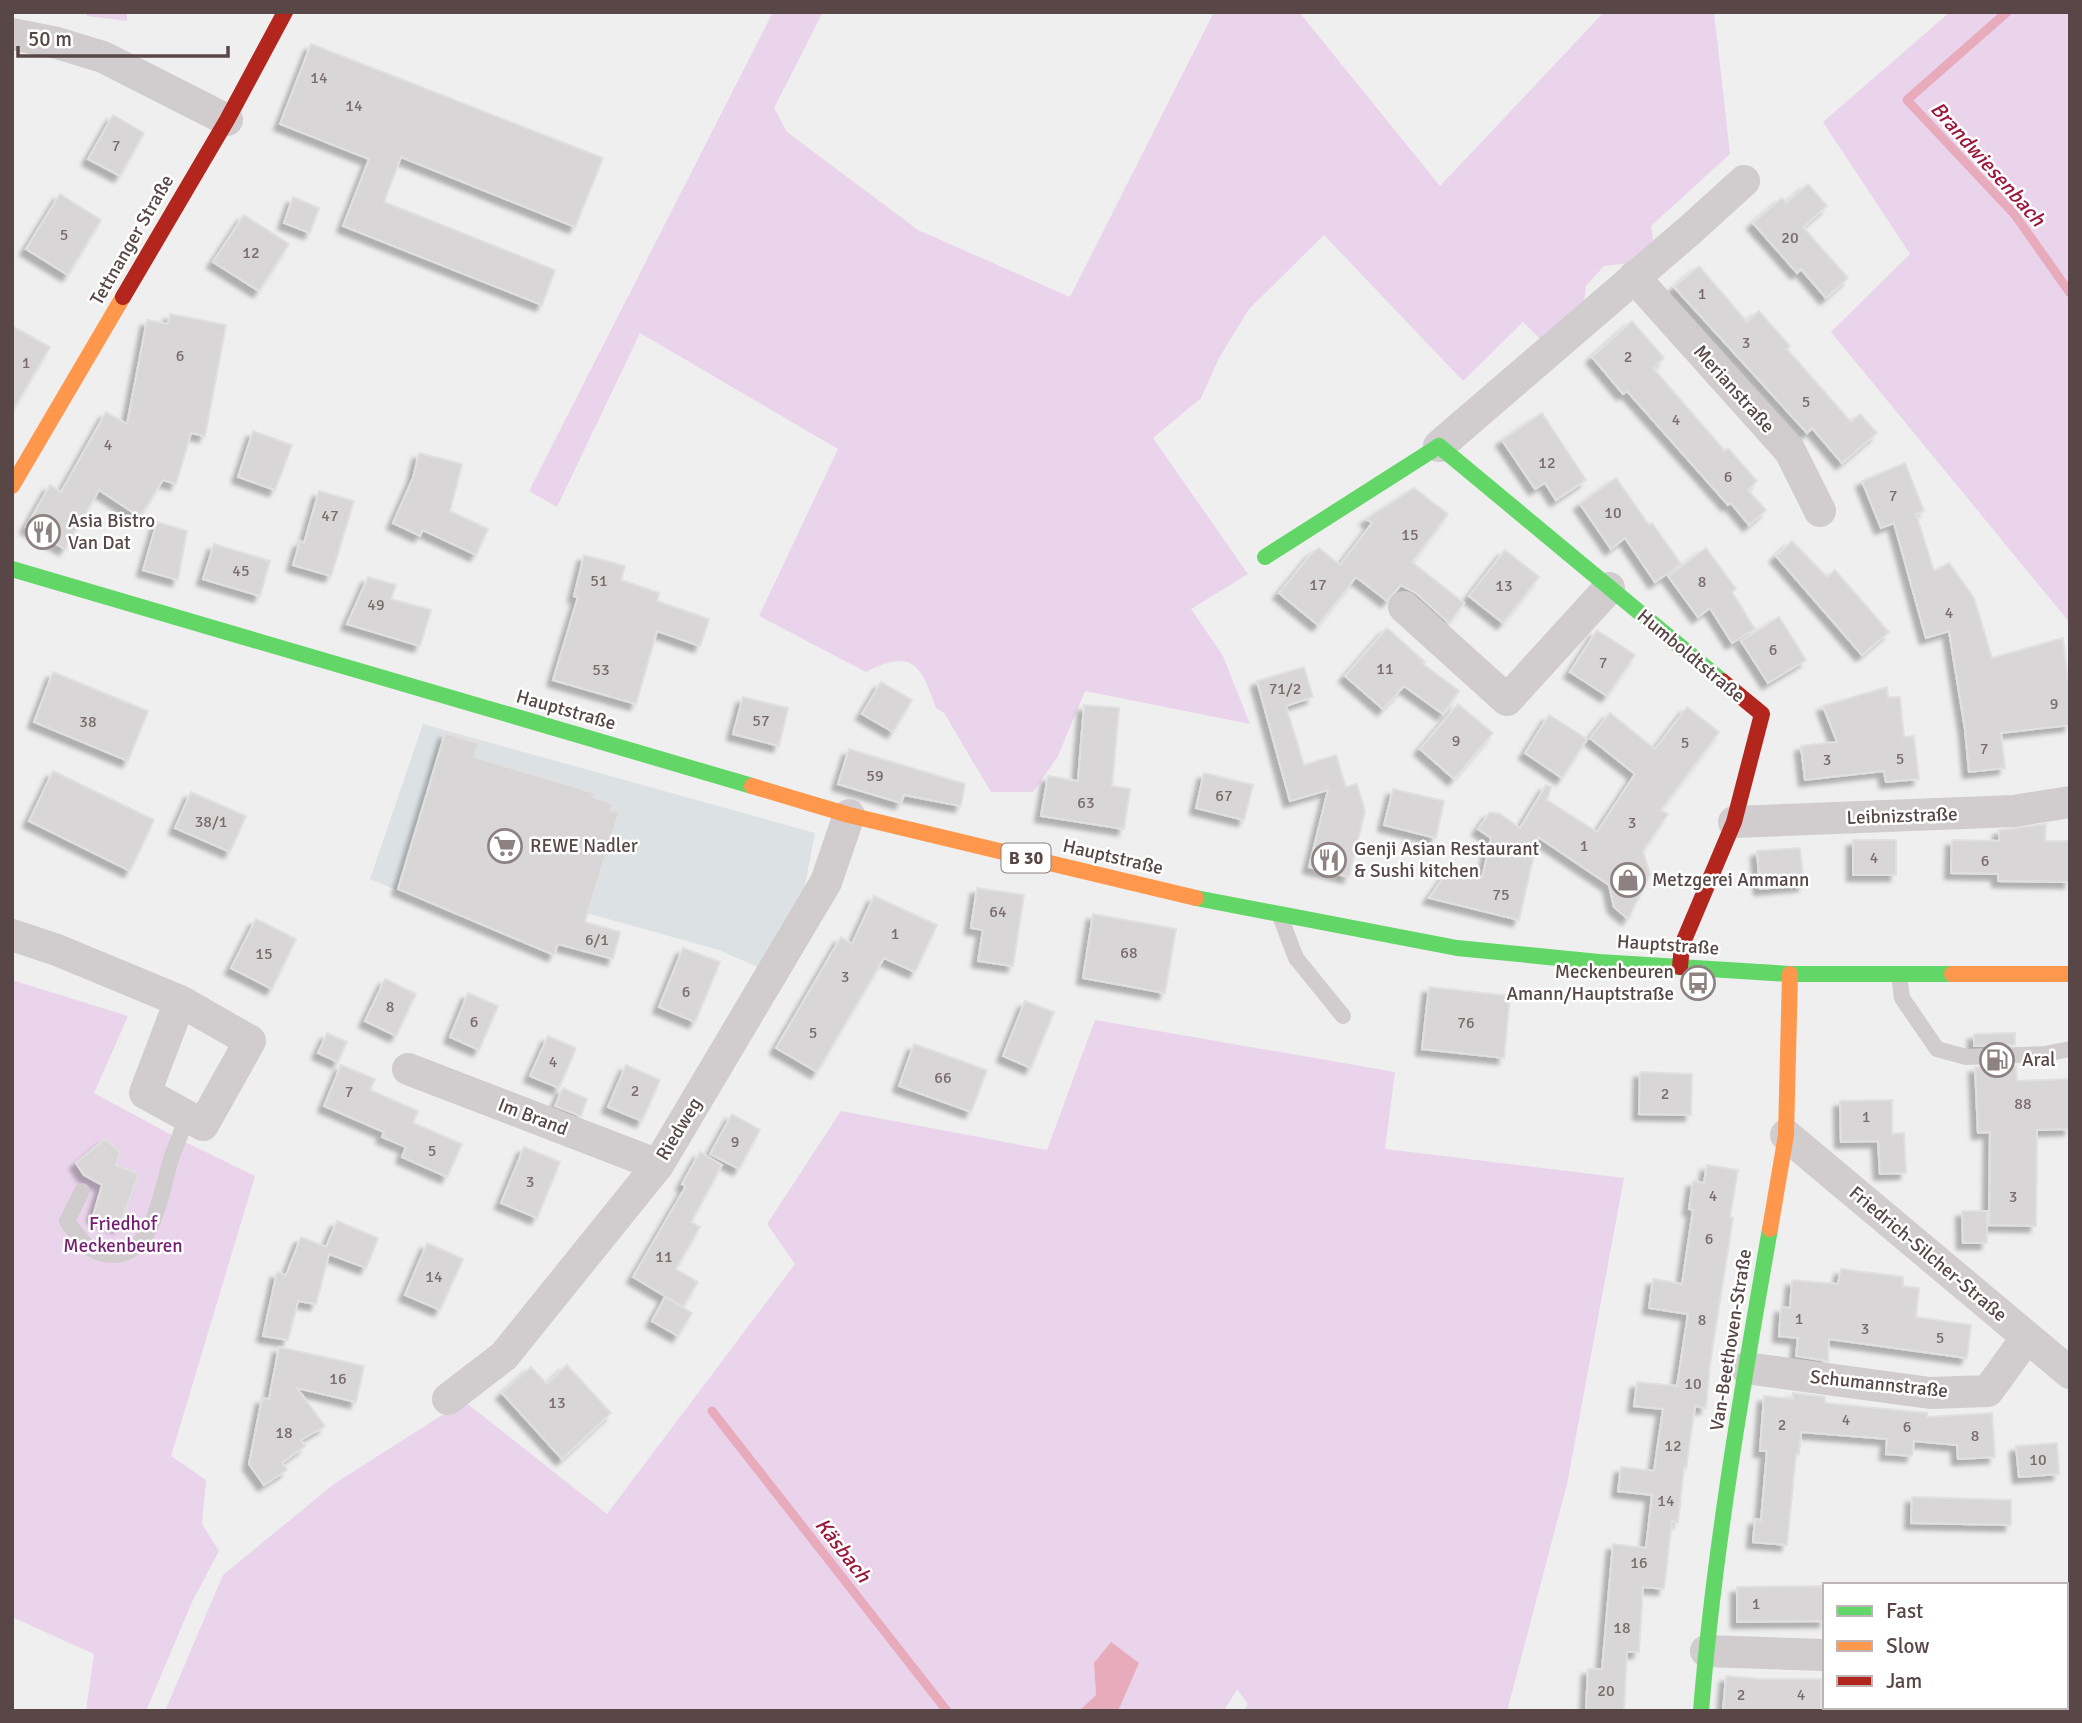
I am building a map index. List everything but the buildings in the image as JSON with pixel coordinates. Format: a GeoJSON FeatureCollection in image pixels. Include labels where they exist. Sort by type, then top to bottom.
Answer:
{"type":"FeatureCollection","features":[{"type":"Feature","properties":{"kind":"main road","name":"Tettnanger Straße"},"geometry":{"type":"LineString","coordinates":[[12,486],[227,120],[285,12]]}},
{"type":"Feature","properties":{"kind":"main road"},"geometry":{"type":"LineString","coordinates":[[1265,557],[1439,446]]}},
{"type":"Feature","properties":{"kind":"main road","name":"Humboldtstraße"},"geometry":{"type":"LineString","coordinates":[[1439,446],[1762,714],[1734,822],[1682,945],[1680,967]]}},
{"type":"Feature","properties":{"kind":"main road","name":"Hauptstraße"},"geometry":{"type":"LineString","coordinates":[[12,569],[849,816],[1184,896],[1457,948],[1790,974],[2070,974]]}},
{"type":"Feature","properties":{"kind":"main road","name":"Van-Beethoven-Straße"},"geometry":{"type":"LineString","coordinates":[[1702,1711],[1706,1651],[1746,1368],[1786,1135],[1790,974]]}},
{"type":"Feature","properties":{"kind":"street"},"geometry":{"type":"LineString","coordinates":[[12,34],[57,43],[103,57],[227,120]]}},
{"type":"Feature","properties":{"kind":"street"},"geometry":{"type":"LineString","coordinates":[[1439,446],[1744,181]]}},
{"type":"Feature","properties":{"kind":"street","name":"Merianstraße"},"geometry":{"type":"LineString","coordinates":[[1634,277],[1790,451],[1820,511]]}},
{"type":"Feature","properties":{"kind":"street"},"geometry":{"type":"LineString","coordinates":[[1404,607],[1507,700],[1609,588]]}},
{"type":"Feature","properties":{"kind":"street","name":"Leibnizstraße"},"geometry":{"type":"LineString","coordinates":[[1734,822],[2014,811],[2070,802]]}},
{"type":"Feature","properties":{"kind":"street","name":"Riedweg"},"geometry":{"type":"LineString","coordinates":[[448,1399],[504,1356],[658,1165],[825,882],[849,816]]}},
{"type":"Feature","properties":{"kind":"street"},"geometry":{"type":"LineString","coordinates":[[12,935],[57,950],[180,1001],[250,1041],[203,1125],[145,1093],[180,1001]]}},
{"type":"Feature","properties":{"kind":"street","name":"Im Brand"},"geometry":{"type":"LineString","coordinates":[[408,1069],[658,1165]]}},
{"type":"Feature","properties":{"kind":"street","name":"Friedrich-Silcher-Straße"},"geometry":{"type":"LineString","coordinates":[[1786,1135],[2070,1373]]}},
{"type":"Feature","properties":{"kind":"street","name":"Schumannstraße"},"geometry":{"type":"LineString","coordinates":[[1746,1368],[1930,1393],[1988,1391],[2027,1337]]}},
{"type":"Feature","properties":{"kind":"street"},"geometry":{"type":"LineString","coordinates":[[1706,1651],[1823,1655]]}},
{"type":"Feature","properties":{"kind":"lane"},"geometry":{"type":"LineString","coordinates":[[1279,914],[1296,958],[1343,1016]]}},
{"type":"Feature","properties":{"kind":"lane"},"geometry":{"type":"LineString","coordinates":[[1899,974],[1902,998],[1937,1049],[1966,1057],[2045,1054],[2070,1049]]}},
{"type":"Feature","properties":{"kind":"lane"},"geometry":{"type":"LineString","coordinates":[[82,1191],[67,1221],[80,1241],[99,1255],[123,1255],[142,1241],[153,1219],[187,1116]]}},
{"type":"Feature","properties":{"kind":"shaded area"},"geometry":{"type":"Polygon","coordinates":[[[423,724],[815,833],[804,890],[760,968],[719,950],[583,912],[572,912],[554,955],[370,879],[423,724]]]}},
{"type":"Feature","properties":{"kind":"shaded area"},"geometry":{"type":"Polygon","coordinates":[[[1111,1642],[1139,1663],[1118,1711],[1079,1711],[1096,1695],[1094,1663],[1111,1642]]]}},
{"type":"Feature","properties":{"kind":"green space"},"geometry":{"type":"Polygon","coordinates":[[[87,12],[127,12],[127,21],[87,16],[87,12]]]}},
{"type":"Feature","properties":{"kind":"green space"},"geometry":{"type":"Polygon","coordinates":[[[773,12],[823,12],[774,108],[787,132],[918,230],[1070,297],[1214,12],[1299,12],[1440,186],[1604,12],[1714,12],[1730,154],[1651,226],[1653,240],[1631,263],[1604,266],[1586,286],[1584,302],[1540,339],[1523,322],[1463,381],[1324,235],[1249,309],[1219,358],[1201,398],[1153,438],[1248,574],[1191,609],[1223,656],[1250,724],[1085,691],[1058,756],[1033,792],[991,792],[944,713],[936,708],[920,671],[913,665],[895,661],[866,672],[759,616],[838,449],[640,333],[557,507],[529,491],[773,12]]]}},
{"type":"Feature","properties":{"kind":"green space"},"geometry":{"type":"Polygon","coordinates":[[[1950,12],[2070,12],[2070,623],[1831,332],[1910,254],[1823,122],[1950,12]]]}},
{"type":"Feature","properties":{"kind":"green space","name":"Friedhof Meckenbeuren"},"geometry":{"type":"Polygon","coordinates":[[[12,980],[128,1016],[94,1093],[255,1176],[171,1456],[206,1480],[202,1524],[219,1551],[192,1602],[146,1711],[86,1711],[94,1654],[12,1617],[12,980]]]}},
{"type":"Feature","properties":{"kind":"green space"},"geometry":{"type":"Polygon","coordinates":[[[1095,1020],[1395,1072],[1385,1149],[1624,1178],[1567,1484],[1507,1711],[1244,1711],[1248,1704],[1237,1689],[1224,1711],[1118,1711],[1138,1663],[1094,1663],[1096,1695],[1079,1711],[165,1711],[223,1575],[334,1484],[464,1401],[607,1514],[795,1264],[767,1224],[841,1111],[1047,1150],[1095,1020]]]}},
{"type":"Feature","properties":{"kind":"waterway","name":"Brandwiesenbach"},"geometry":{"type":"LineString","coordinates":[[2007,12],[1907,100],[2015,215],[2070,293]]}},
{"type":"Feature","properties":{"kind":"waterway","name":"Käsbach"},"geometry":{"type":"LineString","coordinates":[[712,1411],[947,1711]]}},
{"type":"Feature","properties":{"kind":"traffic: fast"},"geometry":{"type":"LineString","coordinates":[[1265,557],[1439,446],[1722,681]]}},
{"type":"Feature","properties":{"kind":"traffic: fast"},"geometry":{"type":"LineString","coordinates":[[12,569],[752,786]]}},
{"type":"Feature","properties":{"kind":"traffic: fast"},"geometry":{"type":"LineString","coordinates":[[1196,898],[1457,948],[1599,962],[1790,974],[1952,974]]}},
{"type":"Feature","properties":{"kind":"traffic: fast"},"geometry":{"type":"LineString","coordinates":[[1701,1711],[1721,1530],[1770,1229]]}},
{"type":"Feature","properties":{"kind":"traffic: slow"},"geometry":{"type":"LineString","coordinates":[[12,486],[123,297]]}},
{"type":"Feature","properties":{"kind":"traffic: slow"},"geometry":{"type":"LineString","coordinates":[[752,786],[849,815],[1196,898]]}},
{"type":"Feature","properties":{"kind":"traffic: slow"},"geometry":{"type":"LineString","coordinates":[[1770,1229],[1786,1135],[1790,974]]}},
{"type":"Feature","properties":{"kind":"traffic: slow"},"geometry":{"type":"LineString","coordinates":[[1952,974],[2070,974]]}},
{"type":"Feature","properties":{"kind":"traffic: jam"},"geometry":{"type":"LineString","coordinates":[[123,297],[227,120],[285,12]]}},
{"type":"Feature","properties":{"kind":"traffic: jam"},"geometry":{"type":"LineString","coordinates":[[1680,967],[1682,945],[1734,822],[1762,714],[1722,681]]}},
{"type":"Feature","properties":{"kind":"place","name":"Asia Bistro Van Dat"},"geometry":{"type":"Point","coordinates":[43,532]}},
{"type":"Feature","properties":{"kind":"place","name":"REWE Nadler"},"geometry":{"type":"Point","coordinates":[505,846]}},
{"type":"Feature","properties":{"kind":"place","name":"Genji Asian Restaurant & Sushi kitchen"},"geometry":{"type":"Point","coordinates":[1329,860]}},
{"type":"Feature","properties":{"kind":"place","name":"Metzgerei Ammann"},"geometry":{"type":"Point","coordinates":[1628,880]}},
{"type":"Feature","properties":{"kind":"place","name":"Meckenbeuren Amann/Hauptstraße"},"geometry":{"type":"Point","coordinates":[1698,983]}},
{"type":"Feature","properties":{"kind":"place","name":"Aral"},"geometry":{"type":"Point","coordinates":[1997,1060]}}]}
